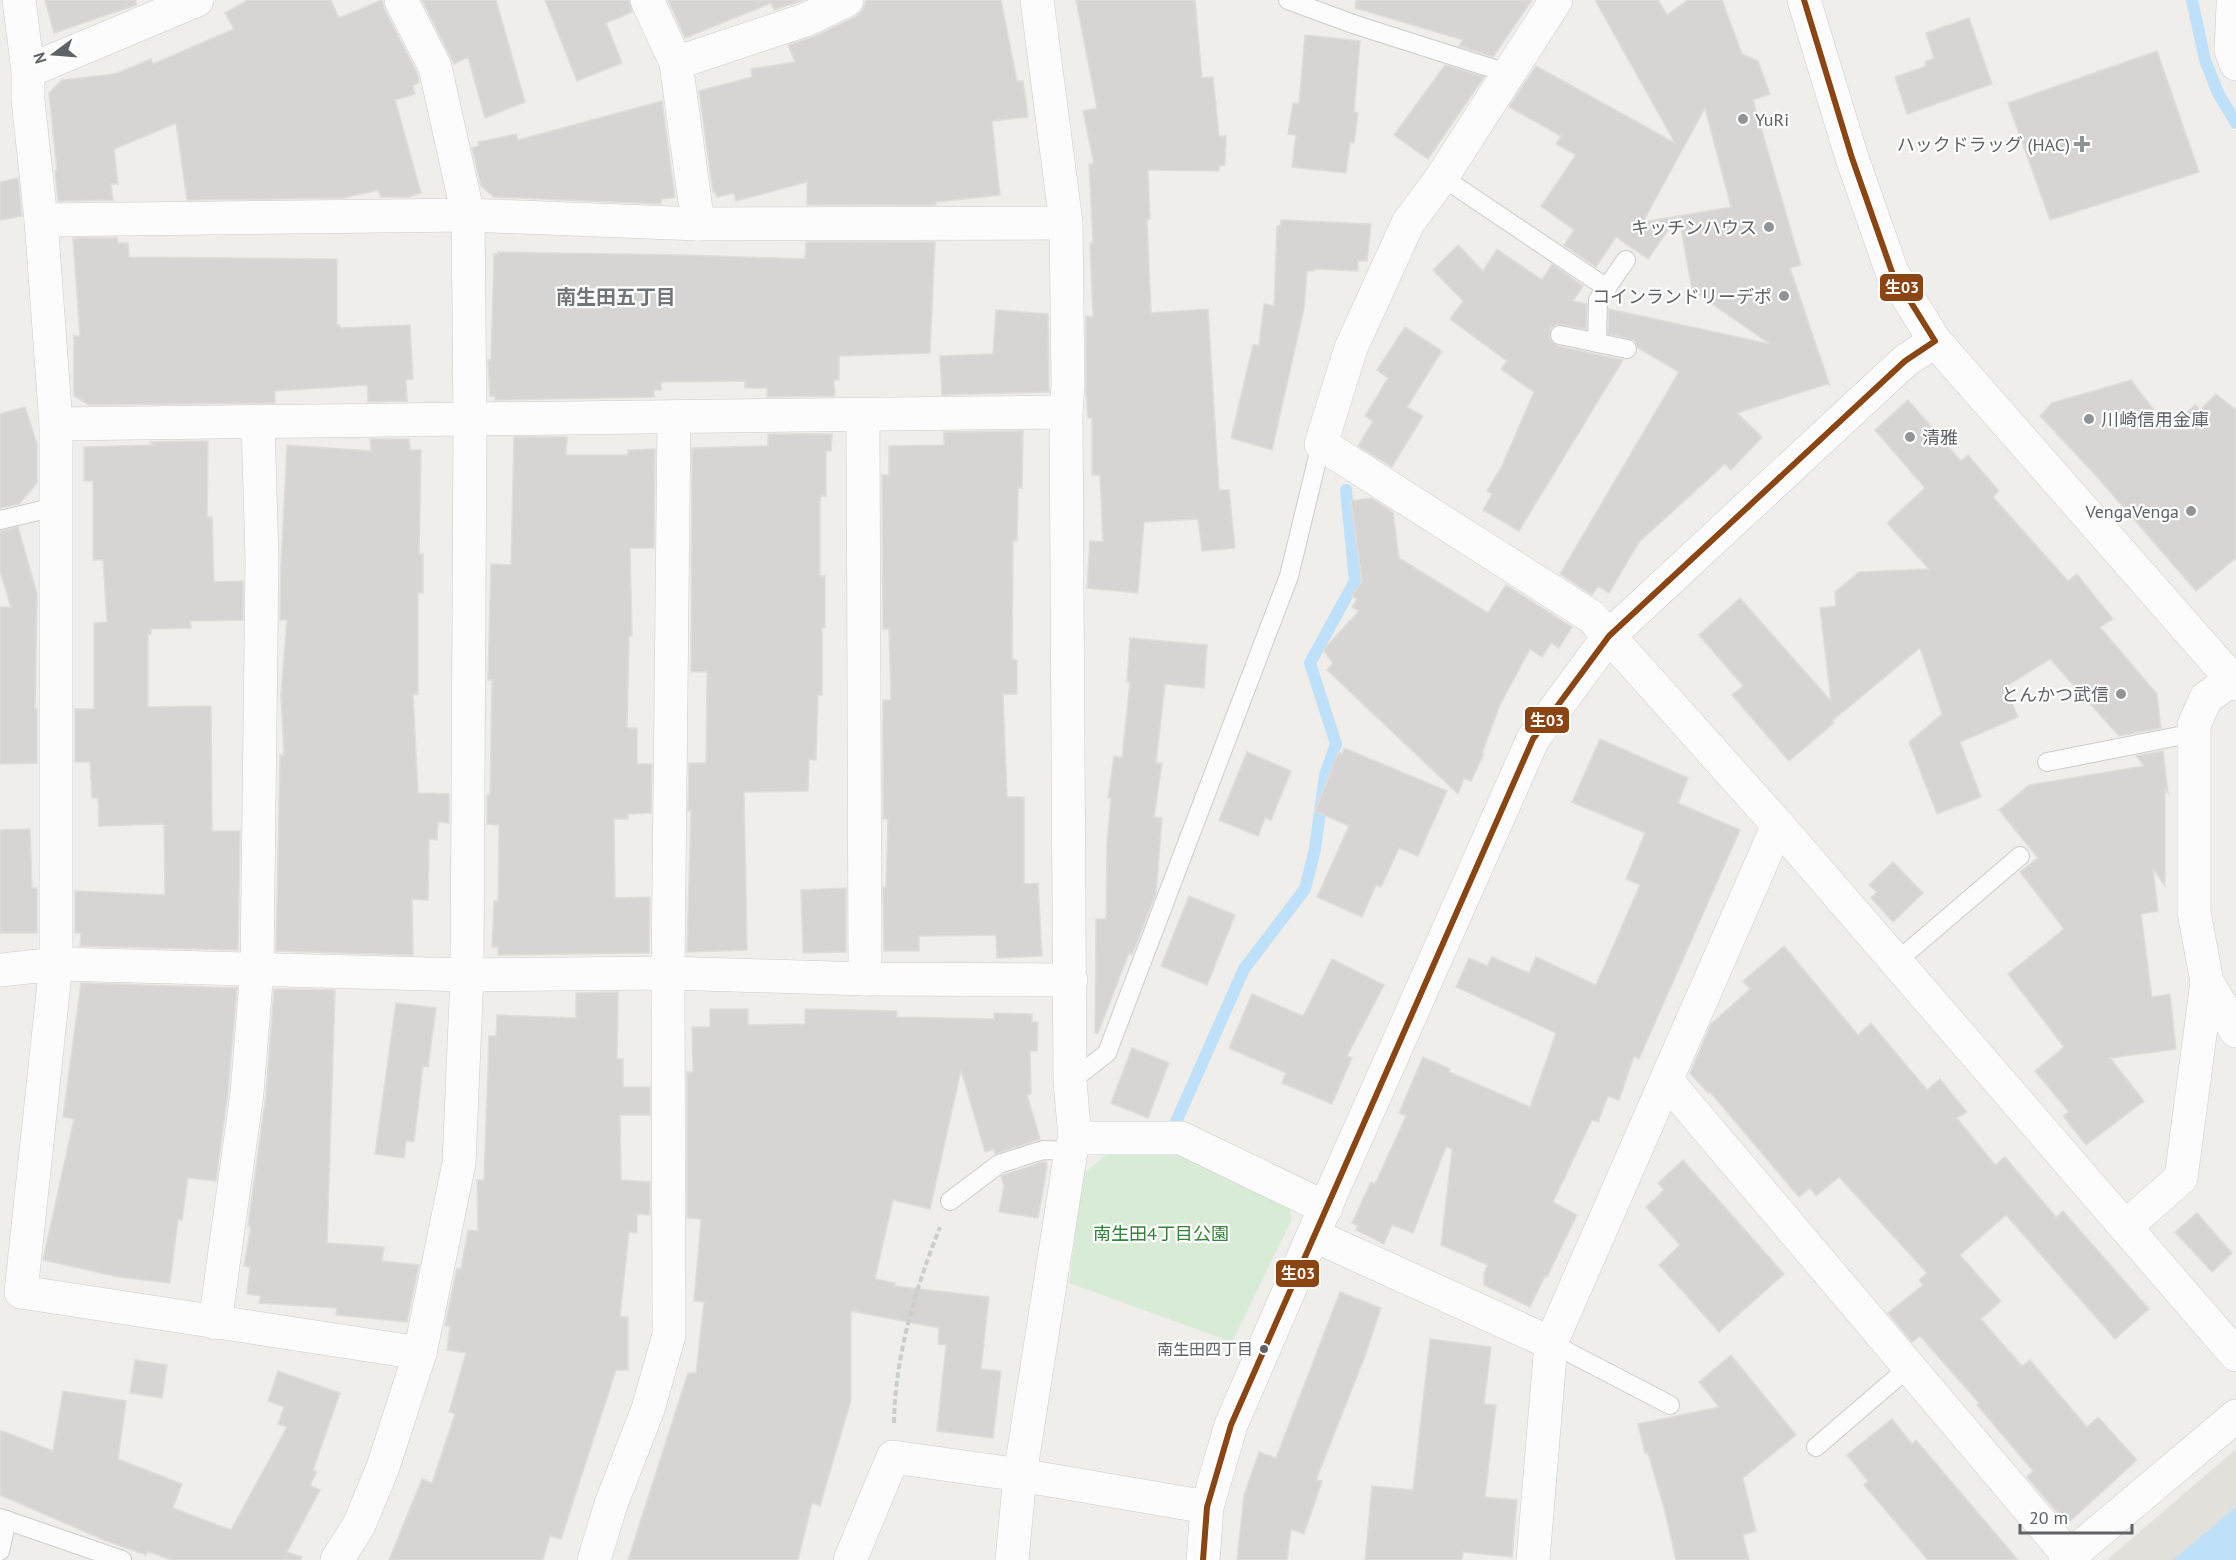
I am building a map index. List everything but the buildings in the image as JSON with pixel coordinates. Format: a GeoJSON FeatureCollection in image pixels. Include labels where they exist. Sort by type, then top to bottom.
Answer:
{"type":"FeatureCollection","features":[{"type":"Feature","properties":{"kind":"street"},"geometry":{"type":"LineString","coordinates":[[19,0],[18,90],[41,220],[56,424],[56,964],[21,1292],[420,1353]]}},
{"type":"Feature","properties":{"kind":"street"},"geometry":{"type":"LineString","coordinates":[[18,90],[197,0]]}},
{"type":"Feature","properties":{"kind":"street"},"geometry":{"type":"LineString","coordinates":[[337,1560],[359,1525],[383,1467],[420,1353],[459,1162],[467,975],[470,419],[468,215],[435,67],[401,0]]}},
{"type":"Feature","properties":{"kind":"street"},"geometry":{"type":"LineString","coordinates":[[647,0],[676,63],[699,224]]}},
{"type":"Feature","properties":{"kind":"street"},"geometry":{"type":"LineString","coordinates":[[676,63],[805,20],[847,0]]}},
{"type":"Feature","properties":{"kind":"street"},"geometry":{"type":"LineString","coordinates":[[1012,1560],[1020,1475],[1073,1144],[1070,1082],[1066,224],[1036,0]]}},
{"type":"Feature","properties":{"kind":"street"},"geometry":{"type":"LineString","coordinates":[[1557,0],[1442,177],[1408,224],[1351,348],[1321,444],[1592,617],[1778,825],[2236,1355]]}},
{"type":"Feature","properties":{"kind":"street"},"geometry":{"type":"LineString","coordinates":[[1804,0],[1852,158],[1892,272],[1935,341],[2234,682],[2206,698],[2194,725],[2194,912],[2207,982],[2181,1178],[2125,1227]]}},
{"type":"Feature","properties":{"kind":"street"},"geometry":{"type":"LineString","coordinates":[[2236,0],[2233,5],[2231,50],[2236,64]]}},
{"type":"Feature","properties":{"kind":"street"},"geometry":{"type":"LineString","coordinates":[[41,220],[468,215],[699,224],[1066,224]]}},
{"type":"Feature","properties":{"kind":"street"},"geometry":{"type":"LineString","coordinates":[[1203,1560],[1207,1507],[1232,1425],[1319,1221],[1533,739],[1609,636],[1905,361],[1935,341]]}},
{"type":"Feature","properties":{"kind":"street"},"geometry":{"type":"LineString","coordinates":[[56,424],[1066,412]]}},
{"type":"Feature","properties":{"kind":"street"},"geometry":{"type":"LineString","coordinates":[[863,415],[865,979]]}},
{"type":"Feature","properties":{"kind":"street"},"geometry":{"type":"LineString","coordinates":[[594,1560],[611,1504],[648,1409],[669,1335],[668,973],[674,417]]}},
{"type":"Feature","properties":{"kind":"street"},"geometry":{"type":"LineString","coordinates":[[215,1323],[247,1093],[257,969],[262,559],[258,422]]}},
{"type":"Feature","properties":{"kind":"street"},"geometry":{"type":"LineString","coordinates":[[1533,1560],[1551,1343],[1778,825]]}},
{"type":"Feature","properties":{"kind":"street"},"geometry":{"type":"LineString","coordinates":[[0,970],[56,964],[467,975],[668,973],[865,979],[1071,980]]}},
{"type":"Feature","properties":{"kind":"street"},"geometry":{"type":"LineString","coordinates":[[2207,982],[2236,1031]]}},
{"type":"Feature","properties":{"kind":"street"},"geometry":{"type":"LineString","coordinates":[[1667,1081],[2067,1558],[2236,1416]]}},
{"type":"Feature","properties":{"kind":"street"},"geometry":{"type":"LineString","coordinates":[[1073,1144],[1106,1136],[1181,1138],[1319,1221],[1551,1343]]}},
{"type":"Feature","properties":{"kind":"street"},"geometry":{"type":"LineString","coordinates":[[850,1560],[893,1457],[1020,1475],[1207,1507]]}},
{"type":"Feature","properties":{"kind":"lane"},"geometry":{"type":"LineString","coordinates":[[1288,0],[1356,26],[1510,74]]}},
{"type":"Feature","properties":{"kind":"lane"},"geometry":{"type":"LineString","coordinates":[[1442,177],[1607,288]]}},
{"type":"Feature","properties":{"kind":"lane"},"geometry":{"type":"LineString","coordinates":[[1596,343],[1599,300],[1626,260]]}},
{"type":"Feature","properties":{"kind":"lane"},"geometry":{"type":"LineString","coordinates":[[1560,335],[1627,349]]}},
{"type":"Feature","properties":{"kind":"lane"},"geometry":{"type":"LineString","coordinates":[[1070,1082],[1107,1053],[1289,576],[1321,444]]}},
{"type":"Feature","properties":{"kind":"lane"},"geometry":{"type":"LineString","coordinates":[[0,520],[55,507]]}},
{"type":"Feature","properties":{"kind":"lane"},"geometry":{"type":"LineString","coordinates":[[2047,762],[2194,733]]}},
{"type":"Feature","properties":{"kind":"lane"},"geometry":{"type":"LineString","coordinates":[[1896,962],[2019,856]]}},
{"type":"Feature","properties":{"kind":"lane"},"geometry":{"type":"LineString","coordinates":[[950,1201],[999,1164],[1043,1150],[1073,1144]]}},
{"type":"Feature","properties":{"kind":"lane"},"geometry":{"type":"LineString","coordinates":[[1551,1343],[1670,1405]]}},
{"type":"Feature","properties":{"kind":"lane"},"geometry":{"type":"LineString","coordinates":[[1816,1447],[1908,1368]]}},
{"type":"Feature","properties":{"kind":"lane"},"geometry":{"type":"LineString","coordinates":[[0,1551],[4,1519],[122,1560]]}},
{"type":"Feature","properties":{"kind":"path"},"geometry":{"type":"LineString","coordinates":[[893,1457],[895,1391],[904,1339],[926,1261],[950,1201]]}},
{"type":"Feature","properties":{"kind":"shaded area"},"geometry":{"type":"Polygon","coordinates":[[[2236,1449],[2236,1560],[2107,1560],[2236,1449]]]}},
{"type":"Feature","properties":{"kind":"green space","name":"南生田4丁目公園"},"geometry":{"type":"Polygon","coordinates":[[[1114,1148],[1176,1154],[1288,1202],[1292,1219],[1232,1342],[1069,1283],[1083,1174],[1114,1148]]]}},
{"type":"Feature","properties":{"kind":"water"},"geometry":{"type":"Polygon","coordinates":[[[2236,1507],[2236,1560],[2173,1560],[2236,1507]]]}},
{"type":"Feature","properties":{"kind":"waterway"},"geometry":{"type":"LineString","coordinates":[[2192,0],[2205,60],[2218,93],[2236,123]]}},
{"type":"Feature","properties":{"kind":"waterway"},"geometry":{"type":"LineString","coordinates":[[1176,1122],[1244,969],[1305,889],[1315,849],[1325,775],[1336,744],[1310,663],[1355,581],[1346,490]]}},
{"type":"Feature","properties":{"kind":"transit line","name":"生03"},"geometry":{"type":"LineString","coordinates":[[1203,1560],[1207,1507],[1231,1425],[1533,739],[1609,636],[1905,361],[1935,341],[1892,272],[1852,158],[1804,0]]}},
{"type":"Feature","properties":{"kind":"place","name":"YuRi"},"geometry":{"type":"Point","coordinates":[1743,119]}},
{"type":"Feature","properties":{"kind":"place","name":"ハックドラッグ (HAC)"},"geometry":{"type":"Point","coordinates":[2082,144]}},
{"type":"Feature","properties":{"kind":"place","name":"キッチンハウス"},"geometry":{"type":"Point","coordinates":[1769,227]}},
{"type":"Feature","properties":{"kind":"place","name":"コインランドリーデポ"},"geometry":{"type":"Point","coordinates":[1784,296]}},
{"type":"Feature","properties":{"kind":"place","name":"川崎信用金庫"},"geometry":{"type":"Point","coordinates":[2089,419]}},
{"type":"Feature","properties":{"kind":"place","name":"清雅"},"geometry":{"type":"Point","coordinates":[1910,437]}},
{"type":"Feature","properties":{"kind":"place","name":"VengaVenga"},"geometry":{"type":"Point","coordinates":[2191,511]}},
{"type":"Feature","properties":{"kind":"place","name":"とんかつ武信"},"geometry":{"type":"Point","coordinates":[2121,694]}},
{"type":"Feature","properties":{"kind":"place","name":"南生田四丁目"},"geometry":{"type":"Point","coordinates":[1264,1349]}},
{"type":"Feature","properties":{"kind":"district","name":"南生田五丁目"},"geometry":{"type":"Point","coordinates":[616,297]}}]}
